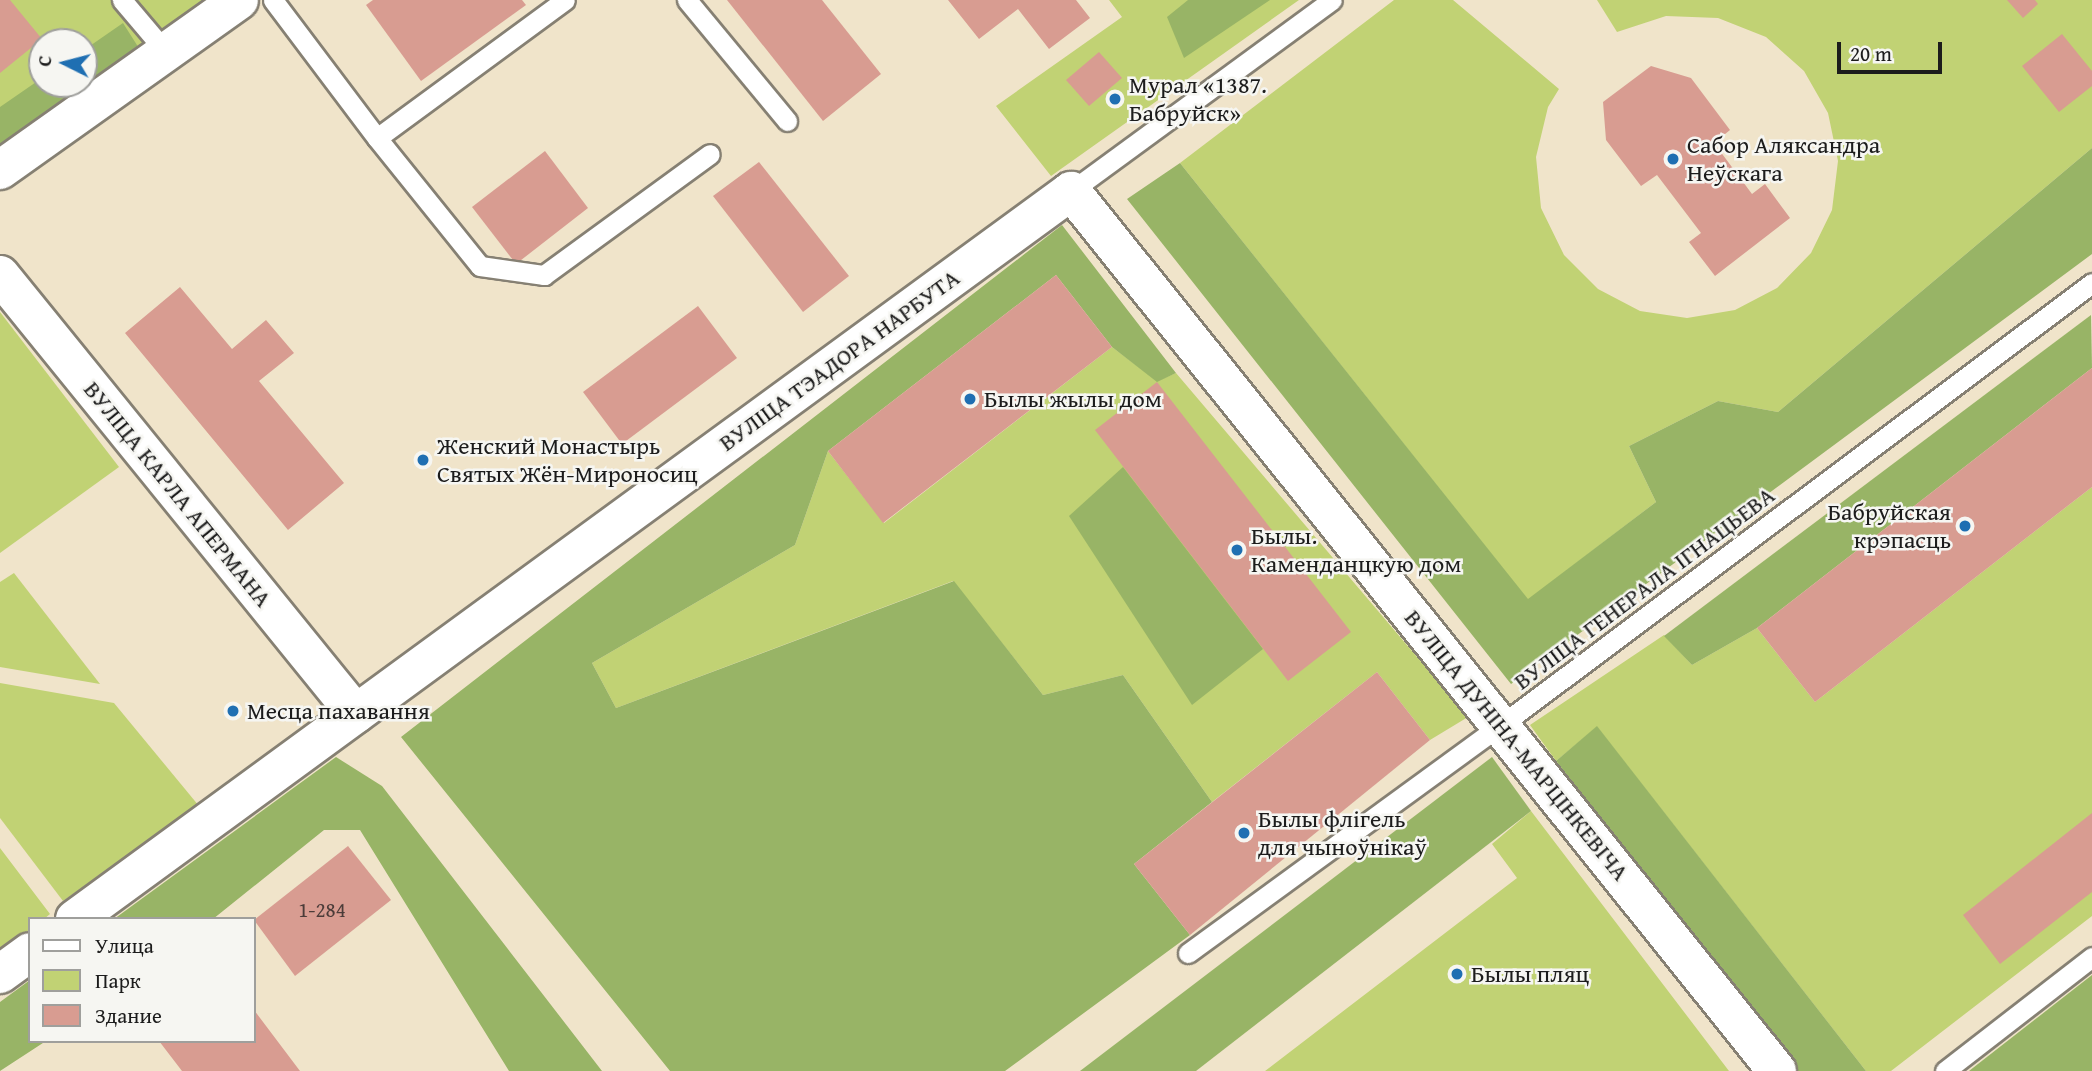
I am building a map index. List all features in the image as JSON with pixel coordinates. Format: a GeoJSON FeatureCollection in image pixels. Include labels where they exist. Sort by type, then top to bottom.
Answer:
{"type":"FeatureCollection","features":[{"type":"Feature","properties":{"kind":"street"},"geometry":{"type":"LineString","coordinates":[[0,170],[239,0]]}},
{"type":"Feature","properties":{"kind":"street","name":"ВУЛІЦА ТЭАДОРА НАРБУТА"},"geometry":{"type":"LineString","coordinates":[[78,917],[1071,191]]}},
{"type":"Feature","properties":{"kind":"street","name":"ВУЛІЦА ДУНІНА-МАРЦІНКЕВІЧА"},"geometry":{"type":"LineString","coordinates":[[1071,191],[1777,1071]]}},
{"type":"Feature","properties":{"kind":"street","name":"ВУЛІЦА КАРЛА АПЕРМАНА"},"geometry":{"type":"LineString","coordinates":[[0,275],[356,713]]}},
{"type":"Feature","properties":{"kind":"street"},"geometry":{"type":"LineString","coordinates":[[0,974],[28,953]]}},
{"type":"Feature","properties":{"kind":"lane"},"geometry":{"type":"LineString","coordinates":[[122,0],[166,52]]}},
{"type":"Feature","properties":{"kind":"lane"},"geometry":{"type":"LineString","coordinates":[[273,0],[377,138],[480,267],[544,275],[710,154]]}},
{"type":"Feature","properties":{"kind":"lane"},"geometry":{"type":"LineString","coordinates":[[377,138],[565,0]]}},
{"type":"Feature","properties":{"kind":"lane"},"geometry":{"type":"LineString","coordinates":[[687,0],[787,121]]}},
{"type":"Feature","properties":{"kind":"lane","name":"ВУЛІЦА ТЭАДОРА НАРБУТА"},"geometry":{"type":"LineString","coordinates":[[1071,191],[1332,0]]}},
{"type":"Feature","properties":{"kind":"lane","name":"ВУЛІЦА ГЕНЕРАЛА ІГНАЦЬЕВА"},"geometry":{"type":"LineString","coordinates":[[1188,953],[1501,725],[2092,283]]}},
{"type":"Feature","properties":{"kind":"lane"},"geometry":{"type":"LineString","coordinates":[[1945,1071],[2092,957]]}},
{"type":"Feature","properties":{"kind":"green space"},"geometry":{"type":"Polygon","coordinates":[[[0,0],[218,0],[98,81],[98,28],[28,28],[28,98],[74,98],[0,148],[0,0]]]}},
{"type":"Feature","properties":{"kind":"green space"},"geometry":{"type":"Polygon","coordinates":[[[1109,0],[1299,0],[1051,176],[996,106],[1122,17],[1109,0]]]}},
{"type":"Feature","properties":{"kind":"green space"},"geometry":{"type":"Polygon","coordinates":[[[1188,0],[1270,0],[1184,58],[1167,17],[1188,0]]]}},
{"type":"Feature","properties":{"kind":"green space"},"geometry":{"type":"Polygon","coordinates":[[[1394,0],[1453,0],[1559,89],[1548,107],[1536,157],[1541,208],[1564,255],[1598,289],[1640,311],[1687,318],[1735,310],[1777,288],[1811,253],[1832,210],[1838,161],[1828,113],[1804,71],[1766,37],[1718,18],[1666,16],[1617,32],[1597,0],[2092,0],[2092,148],[1778,412],[1718,401],[1629,446],[1656,502],[1528,600],[1180,163],[1394,0]]]}},
{"type":"Feature","properties":{"kind":"green space"},"geometry":{"type":"Polygon","coordinates":[[[123,23],[142,53],[98,82],[98,40],[123,23]]]}},
{"type":"Feature","properties":{"kind":"green space"},"geometry":{"type":"Polygon","coordinates":[[[28,88],[28,98],[75,98],[0,148],[0,107],[28,88]]]}},
{"type":"Feature","properties":{"kind":"green space"},"geometry":{"type":"Polygon","coordinates":[[[2092,148],[2092,254],[1511,684],[1127,199],[1180,163],[1528,599],[1656,502],[1629,446],[1718,401],[1778,412],[2092,148]]]}},
{"type":"Feature","properties":{"kind":"green space"},"geometry":{"type":"Polygon","coordinates":[[[1062,225],[1176,373],[1157,382],[1112,347],[1056,275],[828,451],[795,545],[592,663],[616,708],[954,581],[1043,695],[1123,675],[1212,802],[1134,864],[1190,935],[1005,1071],[670,1071],[401,737],[1062,225]]]}},
{"type":"Feature","properties":{"kind":"green space"},"geometry":{"type":"Polygon","coordinates":[[[0,312],[119,467],[0,553],[0,312]]]}},
{"type":"Feature","properties":{"kind":"green space"},"geometry":{"type":"Polygon","coordinates":[[[2091,315],[2092,368],[1757,628],[1692,665],[1664,636],[2091,315]]]}},
{"type":"Feature","properties":{"kind":"green space"},"geometry":{"type":"Polygon","coordinates":[[[1112,347],[1157,381],[1176,373],[1468,717],[1430,740],[1377,672],[1212,802],[1123,675],[1043,695],[953,581],[616,708],[592,663],[795,545],[828,451],[884,523],[1112,347]]]}},
{"type":"Feature","properties":{"kind":"green space"},"geometry":{"type":"Polygon","coordinates":[[[1123,467],[1263,649],[1192,705],[1069,516],[1123,467]]]}},
{"type":"Feature","properties":{"kind":"green space"},"geometry":{"type":"Polygon","coordinates":[[[2092,487],[2092,916],[1891,1071],[1866,1071],[1597,727],[1556,761],[1530,725],[1664,635],[1692,665],[1757,628],[1815,702],[2092,487]]]}},
{"type":"Feature","properties":{"kind":"green space"},"geometry":{"type":"Polygon","coordinates":[[[14,573],[100,684],[0,667],[0,582],[14,573]]]}},
{"type":"Feature","properties":{"kind":"green space"},"geometry":{"type":"Polygon","coordinates":[[[0,683],[114,703],[199,806],[63,901],[0,818],[0,683]]]}},
{"type":"Feature","properties":{"kind":"green space"},"geometry":{"type":"Polygon","coordinates":[[[1597,726],[1866,1071],[1797,1071],[1556,761],[1597,726]]]}},
{"type":"Feature","properties":{"kind":"green space"},"geometry":{"type":"Polygon","coordinates":[[[336,757],[382,786],[602,1071],[509,1071],[360,830],[324,830],[215,917],[117,917],[336,757]]]}},
{"type":"Feature","properties":{"kind":"green space"},"geometry":{"type":"Polygon","coordinates":[[[1492,757],[1531,811],[1196,1071],[1080,1071],[1492,757]]]}},
{"type":"Feature","properties":{"kind":"green space","name":"Былы пляц"},"geometry":{"type":"Polygon","coordinates":[[[1531,811],[1729,1071],[1265,1071],[1517,878],[1492,844],[1531,811]]]}},
{"type":"Feature","properties":{"kind":"green space"},"geometry":{"type":"Polygon","coordinates":[[[0,848],[50,914],[46,917],[28,917],[28,930],[0,951],[0,848]]]}},
{"type":"Feature","properties":{"kind":"green space"},"geometry":{"type":"Polygon","coordinates":[[[2092,975],[2092,1071],[1969,1071],[2092,975]]]}},
{"type":"Feature","properties":{"kind":"green space"},"geometry":{"type":"Polygon","coordinates":[[[28,981],[28,1043],[43,1043],[0,1071],[0,1002],[28,981]]]}},
{"type":"Feature","properties":{"kind":"building"},"geometry":{"type":"Polygon","coordinates":[[[0,0],[10,0],[33,28],[28,28],[28,50],[0,73],[0,0]]]}},
{"type":"Feature","properties":{"kind":"building"},"geometry":{"type":"Polygon","coordinates":[[[373,0],[522,0],[526,5],[421,81],[366,5],[373,0]]]}},
{"type":"Feature","properties":{"kind":"building"},"geometry":{"type":"Polygon","coordinates":[[[727,0],[822,0],[881,74],[823,121],[727,0]]]}},
{"type":"Feature","properties":{"kind":"building"},"geometry":{"type":"Polygon","coordinates":[[[948,0],[1076,0],[1090,18],[1049,49],[1018,9],[979,39],[948,0]]]}},
{"type":"Feature","properties":{"kind":"building"},"geometry":{"type":"Polygon","coordinates":[[[2007,0],[2035,0],[2038,4],[2023,18],[2007,0]]]}},
{"type":"Feature","properties":{"kind":"building"},"geometry":{"type":"Polygon","coordinates":[[[2062,34],[2092,71],[2092,86],[2059,112],[2022,66],[2062,34]]]}},
{"type":"Feature","properties":{"kind":"building"},"geometry":{"type":"Polygon","coordinates":[[[1099,52],[1122,78],[1089,106],[1066,80],[1099,52]]]}},
{"type":"Feature","properties":{"kind":"building","name":"Сабор Аляксандра Неўскага"},"geometry":{"type":"Polygon","coordinates":[[[1651,66],[1691,78],[1730,130],[1714,143],[1752,194],[1765,184],[1790,218],[1715,276],[1689,242],[1701,233],[1657,175],[1641,186],[1606,140],[1603,102],[1651,66]]]}},
{"type":"Feature","properties":{"kind":"building"},"geometry":{"type":"Polygon","coordinates":[[[545,151],[588,208],[516,264],[472,207],[545,151]]]}},
{"type":"Feature","properties":{"kind":"building"},"geometry":{"type":"Polygon","coordinates":[[[759,162],[849,276],[803,312],[713,196],[759,162]]]}},
{"type":"Feature","properties":{"kind":"building","name":"Былы жылы дом"},"geometry":{"type":"Polygon","coordinates":[[[1056,275],[1112,347],[883,523],[828,451],[1056,275]]]}},
{"type":"Feature","properties":{"kind":"building"},"geometry":{"type":"Polygon","coordinates":[[[180,287],[232,349],[266,320],[294,353],[259,381],[344,483],[288,530],[125,333],[180,287]]]}},
{"type":"Feature","properties":{"kind":"building"},"geometry":{"type":"Polygon","coordinates":[[[698,306],[737,358],[622,444],[583,392],[698,306]]]}},
{"type":"Feature","properties":{"kind":"building"},"geometry":{"type":"Polygon","coordinates":[[[2092,368],[2092,487],[1815,702],[1757,628],[2092,368]]]}},
{"type":"Feature","properties":{"kind":"building","name":"Былы. Каменданцкую дом"},"geometry":{"type":"Polygon","coordinates":[[[1157,382],[1351,632],[1288,681],[1095,430],[1157,382]]]}},
{"type":"Feature","properties":{"kind":"building","name":"Былы флігель для чыноўнікаў"},"geometry":{"type":"Polygon","coordinates":[[[1377,672],[1430,740],[1190,935],[1134,864],[1377,672]]]}},
{"type":"Feature","properties":{"kind":"building"},"geometry":{"type":"Polygon","coordinates":[[[2092,813],[2092,892],[2000,964],[1963,915],[2092,813]]]}},
{"type":"Feature","properties":{"kind":"building"},"geometry":{"type":"Polygon","coordinates":[[[348,846],[391,900],[295,976],[256,923],[256,918],[348,846]]]}},
{"type":"Feature","properties":{"kind":"building"},"geometry":{"type":"Polygon","coordinates":[[[256,1013],[300,1071],[182,1071],[161,1043],[256,1043],[256,1013]]]}},
{"type":"Feature","properties":{"kind":"place","name":"Мурал «1387. Бабруйск»"},"geometry":{"type":"Point","coordinates":[1115,99]}},
{"type":"Feature","properties":{"kind":"place","name":"Сабор Аляксандра Неўскага"},"geometry":{"type":"Point","coordinates":[1673,159]}},
{"type":"Feature","properties":{"kind":"place","name":"Былы жылы дом"},"geometry":{"type":"Point","coordinates":[970,399]}},
{"type":"Feature","properties":{"kind":"place","name":"Женский Монастырь Святых Жён-Мироносиц"},"geometry":{"type":"Point","coordinates":[423,460]}},
{"type":"Feature","properties":{"kind":"place","name":"Бабруйская крэпасць"},"geometry":{"type":"Point","coordinates":[1965,526]}},
{"type":"Feature","properties":{"kind":"place","name":"Былы. Каменданцкую дом"},"geometry":{"type":"Point","coordinates":[1237,550]}},
{"type":"Feature","properties":{"kind":"place","name":"Месца пахавання"},"geometry":{"type":"Point","coordinates":[233,711]}},
{"type":"Feature","properties":{"kind":"place","name":"Былы флігель для чыноўнікаў"},"geometry":{"type":"Point","coordinates":[1244,833]}},
{"type":"Feature","properties":{"kind":"place","name":"Былы пляц"},"geometry":{"type":"Point","coordinates":[1457,974]}}]}
